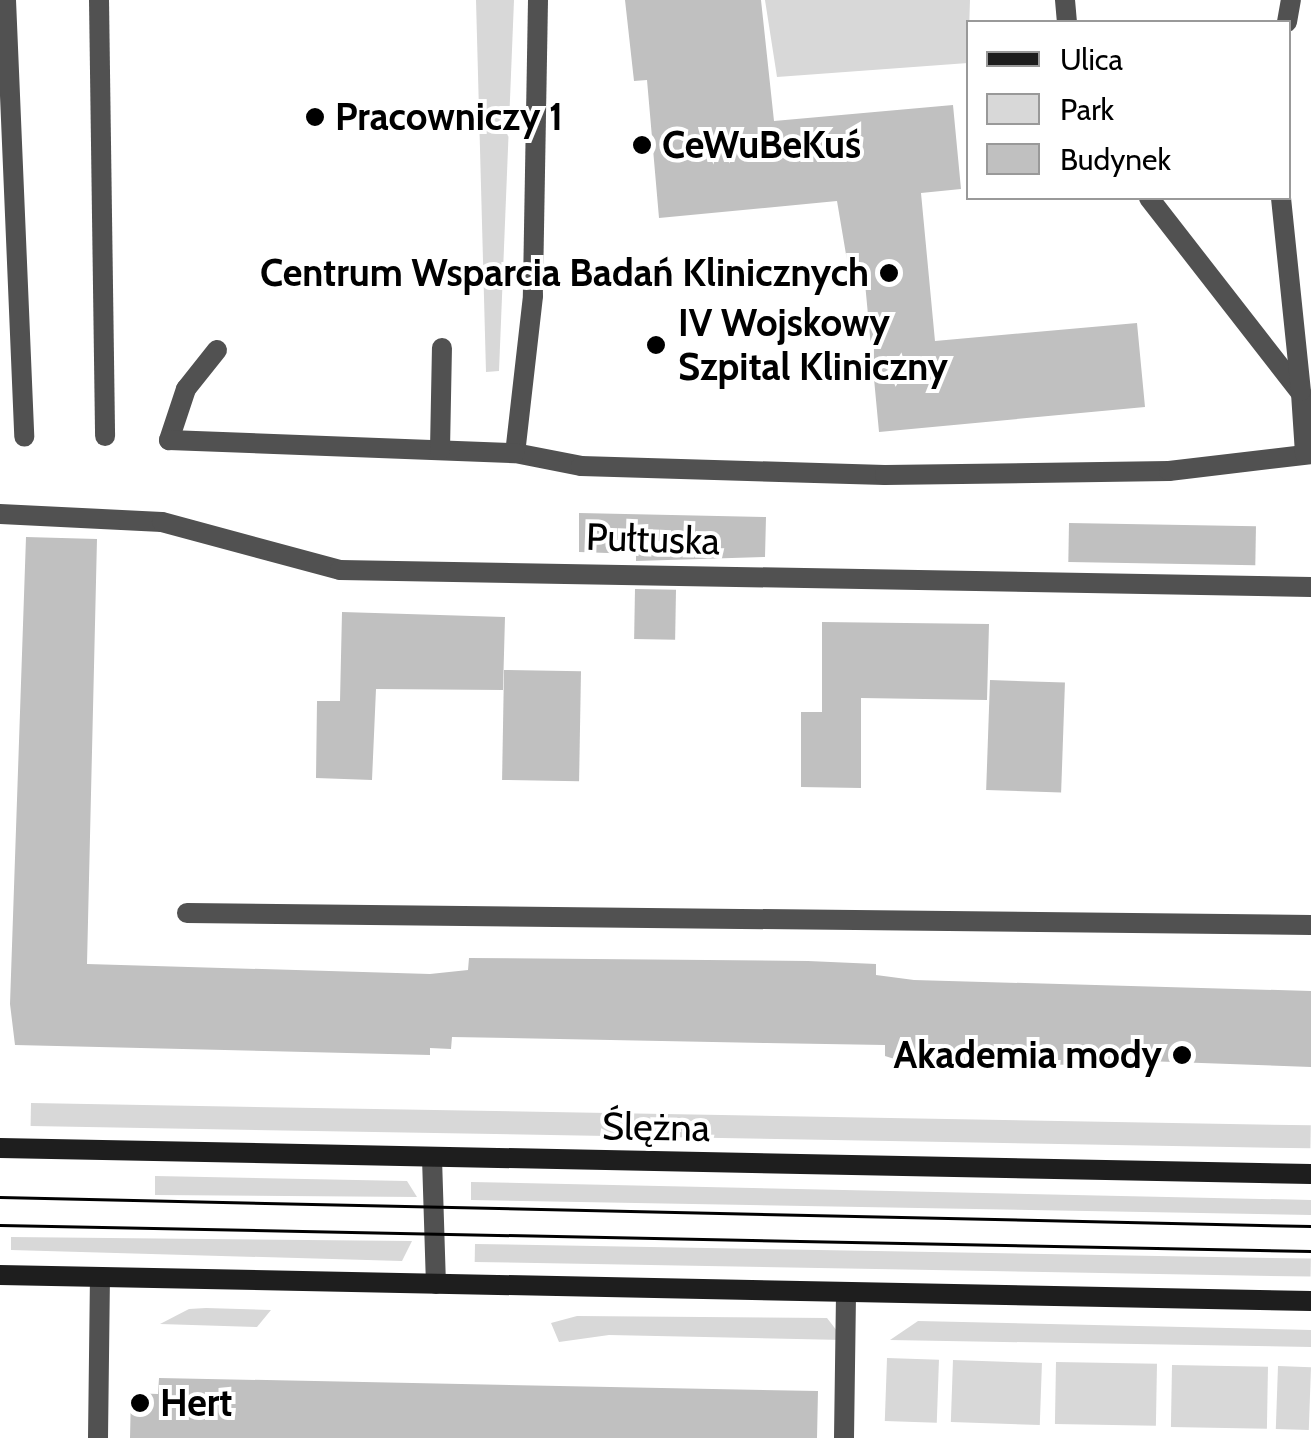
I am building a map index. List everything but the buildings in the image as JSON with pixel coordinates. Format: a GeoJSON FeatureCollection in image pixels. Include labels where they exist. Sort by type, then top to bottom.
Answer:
{"type":"FeatureCollection","features":[{"type":"Feature","properties":{"kind":"main road","name":"Ślężna"},"geometry":{"type":"LineString","coordinates":[[0,1148],[1311,1174]]}},
{"type":"Feature","properties":{"kind":"main road"},"geometry":{"type":"LineString","coordinates":[[0,1275],[1311,1301]]}},
{"type":"Feature","properties":{"kind":"street"},"geometry":{"type":"LineString","coordinates":[[6,0],[24,437]]}},
{"type":"Feature","properties":{"kind":"street"},"geometry":{"type":"LineString","coordinates":[[99,0],[105,436]]}},
{"type":"Feature","properties":{"kind":"street"},"geometry":{"type":"LineString","coordinates":[[514,453],[533,296],[538,0]]}},
{"type":"Feature","properties":{"kind":"street"},"geometry":{"type":"LineString","coordinates":[[1151,200],[1301,393]]}},
{"type":"Feature","properties":{"kind":"street"},"geometry":{"type":"LineString","coordinates":[[217,350],[186,389],[170,440],[514,453],[581,466],[885,476],[1169,471],[1308,454],[1280,200]]}},
{"type":"Feature","properties":{"kind":"street"},"geometry":{"type":"LineString","coordinates":[[440,450],[442,348]]}},
{"type":"Feature","properties":{"kind":"street","name":"Pułtuska"},"geometry":{"type":"LineString","coordinates":[[0,514],[162,522],[340,570],[1311,587]]}},
{"type":"Feature","properties":{"kind":"street"},"geometry":{"type":"LineString","coordinates":[[187,913],[1311,925]]}},
{"type":"Feature","properties":{"kind":"street"},"geometry":{"type":"LineString","coordinates":[[432,1158],[436,1284]]}},
{"type":"Feature","properties":{"kind":"street"},"geometry":{"type":"LineString","coordinates":[[98,1438],[100,1277]]}},
{"type":"Feature","properties":{"kind":"street"},"geometry":{"type":"LineString","coordinates":[[844,1438],[846,1292]]}},
{"type":"Feature","properties":{"kind":"green space"},"geometry":{"type":"Polygon","coordinates":[[[476,0],[514,0],[499,371],[486,372],[476,0]]]}},
{"type":"Feature","properties":{"kind":"green space"},"geometry":{"type":"Polygon","coordinates":[[[765,0],[970,0],[966,63],[777,77],[765,0]]]}},
{"type":"Feature","properties":{"kind":"green space"},"geometry":{"type":"Polygon","coordinates":[[[31,1103],[1311,1125],[1310,1148],[31,1126],[31,1103]]]}},
{"type":"Feature","properties":{"kind":"green space"},"geometry":{"type":"Polygon","coordinates":[[[155,1176],[407,1181],[417,1197],[155,1195],[155,1176]]]}},
{"type":"Feature","properties":{"kind":"green space"},"geometry":{"type":"Polygon","coordinates":[[[471,1182],[1311,1200],[1311,1215],[471,1200],[471,1182]]]}},
{"type":"Feature","properties":{"kind":"green space"},"geometry":{"type":"Polygon","coordinates":[[[11,1237],[412,1241],[402,1261],[11,1250],[11,1237]]]}},
{"type":"Feature","properties":{"kind":"green space"},"geometry":{"type":"Polygon","coordinates":[[[475,1244],[1311,1259],[1311,1277],[475,1262],[475,1244]]]}},
{"type":"Feature","properties":{"kind":"green space"},"geometry":{"type":"Polygon","coordinates":[[[189,1309],[271,1310],[257,1327],[160,1324],[189,1309]]]}},
{"type":"Feature","properties":{"kind":"green space"},"geometry":{"type":"Polygon","coordinates":[[[577,1316],[827,1318],[844,1340],[609,1335],[559,1342],[551,1323],[577,1316]]]}},
{"type":"Feature","properties":{"kind":"green space"},"geometry":{"type":"Polygon","coordinates":[[[918,1321],[1311,1330],[1311,1347],[890,1340],[918,1321]]]}},
{"type":"Feature","properties":{"kind":"green space"},"geometry":{"type":"Polygon","coordinates":[[[887,1358],[939,1360],[937,1423],[885,1421],[887,1358]]]}},
{"type":"Feature","properties":{"kind":"green space"},"geometry":{"type":"Polygon","coordinates":[[[953,1360],[1042,1363],[1040,1425],[951,1422],[953,1360]]]}},
{"type":"Feature","properties":{"kind":"green space"},"geometry":{"type":"Polygon","coordinates":[[[1056,1362],[1157,1364],[1156,1426],[1055,1424],[1056,1362]]]}},
{"type":"Feature","properties":{"kind":"green space"},"geometry":{"type":"Polygon","coordinates":[[[1172,1365],[1268,1367],[1267,1429],[1171,1427],[1172,1365]]]}},
{"type":"Feature","properties":{"kind":"green space"},"geometry":{"type":"Polygon","coordinates":[[[1278,1366],[1311,1367],[1309,1430],[1276,1429],[1278,1366]]]}},
{"type":"Feature","properties":{"kind":"tram line"},"geometry":{"type":"LineString","coordinates":[[0,1197],[1311,1226]]}},
{"type":"Feature","properties":{"kind":"tram line"},"geometry":{"type":"LineString","coordinates":[[0,1225],[1311,1251]]}},
{"type":"Feature","properties":{"kind":"place","name":"Pracowniczy 1"},"geometry":{"type":"Point","coordinates":[315,117]}},
{"type":"Feature","properties":{"kind":"place","name":"CeWuBeKuś"},"geometry":{"type":"Point","coordinates":[642,145]}},
{"type":"Feature","properties":{"kind":"place","name":"Centrum Wsparcia Badań Klinicznych"},"geometry":{"type":"Point","coordinates":[889,273]}},
{"type":"Feature","properties":{"kind":"place","name":"IV Wojskowy Szpital Kliniczny"},"geometry":{"type":"Point","coordinates":[656,345]}},
{"type":"Feature","properties":{"kind":"place","name":"Akademia mody"},"geometry":{"type":"Point","coordinates":[1182,1055]}},
{"type":"Feature","properties":{"kind":"place","name":"Hert"},"geometry":{"type":"Point","coordinates":[140,1403]}}]}
